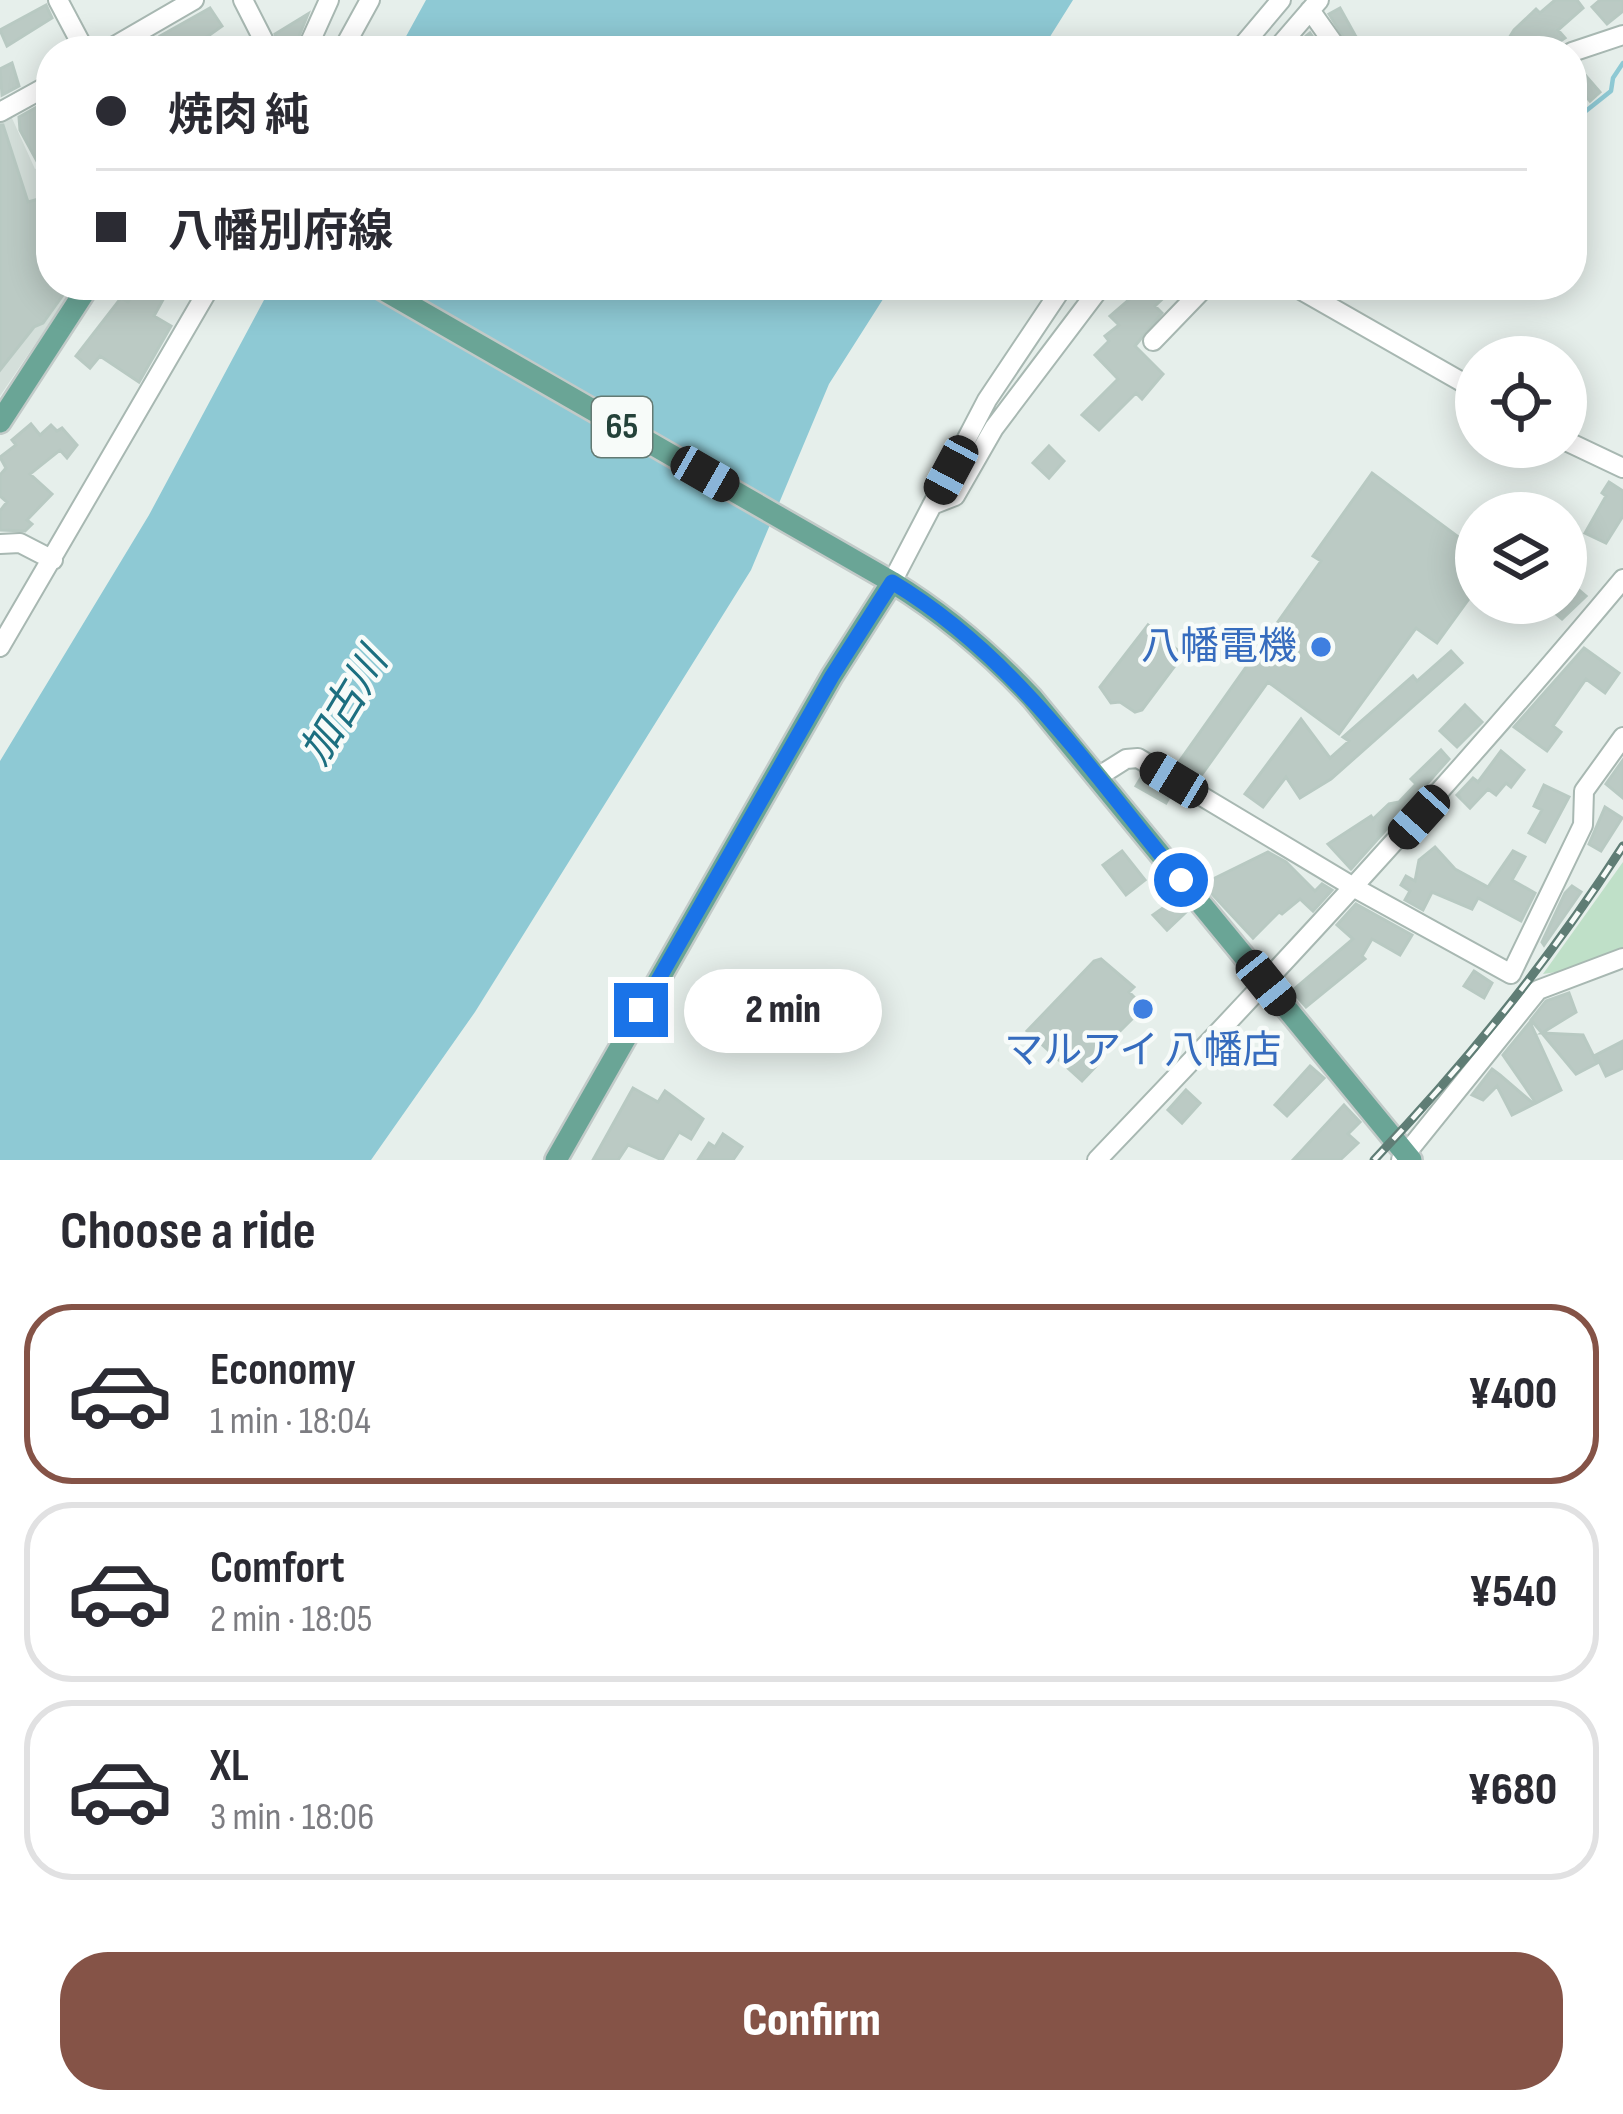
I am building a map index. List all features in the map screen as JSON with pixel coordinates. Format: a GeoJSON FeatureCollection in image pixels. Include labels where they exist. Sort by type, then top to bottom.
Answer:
{"type":"FeatureCollection","features":[{"type":"Feature","properties":{"kind":"main road"},"geometry":{"type":"LineString","coordinates":[[0,422],[79,300]]}},
{"type":"Feature","properties":{"kind":"main road","name":"65"},"geometry":{"type":"LineString","coordinates":[[401,300],[892,582],[937,609],[988,650],[1406,1158]]}},
{"type":"Feature","properties":{"kind":"main road"},"geometry":{"type":"LineString","coordinates":[[556,1160],[832,676],[892,582]]}},
{"type":"Feature","properties":{"kind":"street"},"geometry":{"type":"LineString","coordinates":[[58,0],[78,36]]}},
{"type":"Feature","properties":{"kind":"street"},"geometry":{"type":"LineString","coordinates":[[132,36],[194,0]]}},
{"type":"Feature","properties":{"kind":"street"},"geometry":{"type":"LineString","coordinates":[[243,0],[261,36]]}},
{"type":"Feature","properties":{"kind":"street"},"geometry":{"type":"LineString","coordinates":[[313,36],[329,0]]}},
{"type":"Feature","properties":{"kind":"street"},"geometry":{"type":"LineString","coordinates":[[350,36],[370,0]]}},
{"type":"Feature","properties":{"kind":"street"},"geometry":{"type":"LineString","coordinates":[[1251,36],[1281,0]]}},
{"type":"Feature","properties":{"kind":"street"},"geometry":{"type":"LineString","coordinates":[[1288,36],[1314,5],[1331,36]]}},
{"type":"Feature","properties":{"kind":"street"},"geometry":{"type":"LineString","coordinates":[[1587,47],[1623,35]]}},
{"type":"Feature","properties":{"kind":"street"},"geometry":{"type":"LineString","coordinates":[[0,112],[36,92]]}},
{"type":"Feature","properties":{"kind":"street"},"geometry":{"type":"LineString","coordinates":[[0,647],[202,300]]}},
{"type":"Feature","properties":{"kind":"street"},"geometry":{"type":"LineString","coordinates":[[892,582],[987,400],[1054,300]]}},
{"type":"Feature","properties":{"kind":"street"},"geometry":{"type":"LineString","coordinates":[[932,505],[955,496],[994,428],[1091,300]]}},
{"type":"Feature","properties":{"kind":"street"},"geometry":{"type":"LineString","coordinates":[[1154,341],[1193,300]]}},
{"type":"Feature","properties":{"kind":"street"},"geometry":{"type":"LineString","coordinates":[[1318,300],[1455,378]]}},
{"type":"Feature","properties":{"kind":"street"},"geometry":{"type":"LineString","coordinates":[[1587,451],[1623,469]]}},
{"type":"Feature","properties":{"kind":"street"},"geometry":{"type":"LineString","coordinates":[[0,544],[20,543],[53,560]]}},
{"type":"Feature","properties":{"kind":"street"},"geometry":{"type":"LineString","coordinates":[[1097,1160],[1355,888],[1483,746],[1623,579]]}},
{"type":"Feature","properties":{"kind":"street"},"geometry":{"type":"LineString","coordinates":[[1096,778],[1126,759],[1138,758],[1355,888],[1511,974],[1583,825],[1584,791],[1623,737]]}},
{"type":"Feature","properties":{"kind":"street"},"geometry":{"type":"LineString","coordinates":[[1406,1158],[1538,990],[1623,958]]}},
{"type":"Feature","properties":{"kind":"shaded area"},"geometry":{"type":"Polygon","coordinates":[[[11,116],[36,169],[36,300],[65,300],[0,396],[0,119],[11,116]]]}},
{"type":"Feature","properties":{"kind":"green space"},"geometry":{"type":"Polygon","coordinates":[[[1623,862],[1623,950],[1578,969],[1543,974],[1623,862]]]}},
{"type":"Feature","properties":{"kind":"water"},"geometry":{"type":"Polygon","coordinates":[[[426,0],[1073,0],[1050,36],[406,36],[426,0]]]}},
{"type":"Feature","properties":{"kind":"water","name":"加古川"},"geometry":{"type":"Polygon","coordinates":[[[264,300],[882,300],[829,384],[751,570],[475,1012],[371,1160],[0,1160],[0,761],[149,515],[264,300]]]}},
{"type":"Feature","properties":{"kind":"building"},"geometry":{"type":"Polygon","coordinates":[[[1555,0],[1577,0],[1583,8],[1558,30],[1563,36],[1510,36],[1536,9],[1540,13],[1555,0]]]}},
{"type":"Feature","properties":{"kind":"building"},"geometry":{"type":"Polygon","coordinates":[[[1600,0],[1623,0],[1623,11],[1607,24],[1592,7],[1600,0]]]}},
{"type":"Feature","properties":{"kind":"building"},"geometry":{"type":"Polygon","coordinates":[[[46,5],[52,18],[7,46],[0,30],[46,5]]]}},
{"type":"Feature","properties":{"kind":"building"},"geometry":{"type":"Polygon","coordinates":[[[210,8],[222,26],[208,36],[160,36],[210,8]]]}},
{"type":"Feature","properties":{"kind":"building"},"geometry":{"type":"Polygon","coordinates":[[[1340,8],[1356,36],[1343,36],[1329,14],[1340,8]]]}},
{"type":"Feature","properties":{"kind":"building"},"geometry":{"type":"Polygon","coordinates":[[[308,14],[299,36],[275,34],[308,14]]]}},
{"type":"Feature","properties":{"kind":"building"},"geometry":{"type":"Polygon","coordinates":[[[12,63],[19,86],[2,95],[0,69],[12,63]]]}},
{"type":"Feature","properties":{"kind":"building"},"geometry":{"type":"Polygon","coordinates":[[[1587,77],[1600,92],[1590,101],[1587,98],[1587,77]]]}},
{"type":"Feature","properties":{"kind":"building"},"geometry":{"type":"Polygon","coordinates":[[[36,107],[36,159],[20,130],[19,117],[36,107]]]}},
{"type":"Feature","properties":{"kind":"building"},"geometry":{"type":"Polygon","coordinates":[[[3,125],[28,202],[36,200],[36,300],[59,300],[0,370],[3,125]]]}},
{"type":"Feature","properties":{"kind":"building"},"geometry":{"type":"Polygon","coordinates":[[[119,300],[163,300],[154,316],[171,326],[139,382],[100,356],[90,368],[76,356],[119,300]]]}},
{"type":"Feature","properties":{"kind":"building"},"geometry":{"type":"Polygon","coordinates":[[[1129,300],[1161,300],[1155,306],[1162,313],[1135,346],[1163,374],[1142,399],[1136,393],[1099,430],[1082,415],[1118,379],[1095,355],[1109,341],[1105,336],[1119,325],[1110,316],[1129,300]]]}},
{"type":"Feature","properties":{"kind":"building"},"geometry":{"type":"Polygon","coordinates":[[[31,424],[40,435],[51,425],[57,431],[62,428],[77,445],[67,458],[60,450],[30,474],[52,494],[27,520],[32,524],[25,531],[0,530],[0,511],[7,502],[0,496],[0,475],[6,468],[0,457],[31,424]]]}},
{"type":"Feature","properties":{"kind":"building"},"geometry":{"type":"Polygon","coordinates":[[[1049,446],[1064,461],[1049,478],[1033,463],[1049,446]]]}},
{"type":"Feature","properties":{"kind":"building"},"geometry":{"type":"Polygon","coordinates":[[[1372,473],[1455,534],[1455,618],[1437,643],[1416,628],[1339,734],[1268,682],[1200,777],[1179,762],[1321,561],[1313,556],[1372,473]]]}},
{"type":"Feature","properties":{"kind":"building"},"geometry":{"type":"Polygon","coordinates":[[[1609,482],[1623,491],[1623,516],[1606,543],[1587,534],[1606,496],[1602,493],[1609,482]]]}},
{"type":"Feature","properties":{"kind":"building"},"geometry":{"type":"Polygon","coordinates":[[[1148,625],[1183,655],[1142,710],[1135,712],[1120,702],[1111,703],[1100,687],[1148,625]]]}},
{"type":"Feature","properties":{"kind":"building"},"geometry":{"type":"Polygon","coordinates":[[[1584,648],[1619,673],[1605,693],[1586,679],[1553,726],[1561,732],[1547,751],[1514,727],[1584,648]]]}},
{"type":"Feature","properties":{"kind":"building"},"geometry":{"type":"Polygon","coordinates":[[[1451,651],[1462,663],[1331,779],[1300,798],[1286,777],[1263,807],[1245,794],[1301,719],[1330,758],[1349,741],[1343,737],[1413,676],[1417,681],[1451,651]]]}},
{"type":"Feature","properties":{"kind":"building"},"geometry":{"type":"Polygon","coordinates":[[[1465,705],[1482,722],[1457,747],[1440,731],[1465,705]]]}},
{"type":"Feature","properties":{"kind":"building"},"geometry":{"type":"Polygon","coordinates":[[[1441,750],[1449,759],[1351,869],[1328,844],[1399,802],[1416,784],[1411,779],[1441,750]]]}},
{"type":"Feature","properties":{"kind":"building"},"geometry":{"type":"Polygon","coordinates":[[[1501,751],[1524,770],[1511,787],[1506,783],[1496,795],[1488,789],[1470,808],[1457,795],[1473,778],[1478,782],[1501,751]]]}},
{"type":"Feature","properties":{"kind":"building"},"geometry":{"type":"Polygon","coordinates":[[[1623,760],[1623,798],[1606,784],[1623,760]]]}},
{"type":"Feature","properties":{"kind":"building"},"geometry":{"type":"Polygon","coordinates":[[[1142,776],[1171,794],[1166,803],[1136,786],[1142,776]]]}},
{"type":"Feature","properties":{"kind":"building"},"geometry":{"type":"Polygon","coordinates":[[[1544,785],[1569,797],[1545,842],[1529,833],[1542,810],[1534,806],[1544,785]]]}},
{"type":"Feature","properties":{"kind":"building"},"geometry":{"type":"Polygon","coordinates":[[[1605,807],[1622,818],[1601,851],[1589,844],[1605,807]]]}},
{"type":"Feature","properties":{"kind":"building"},"geometry":{"type":"Polygon","coordinates":[[[1435,847],[1455,869],[1488,887],[1513,851],[1525,857],[1512,880],[1535,893],[1521,921],[1478,898],[1472,909],[1432,892],[1423,910],[1405,900],[1410,891],[1401,885],[1406,876],[1415,881],[1419,860],[1435,847]]]}},
{"type":"Feature","properties":{"kind":"building"},"geometry":{"type":"Polygon","coordinates":[[[1122,851],[1145,880],[1126,895],[1103,865],[1122,851]]]}},
{"type":"Feature","properties":{"kind":"building"},"geometry":{"type":"Polygon","coordinates":[[[1268,852],[1286,862],[1315,891],[1322,884],[1332,890],[1313,911],[1300,899],[1253,938],[1211,893],[1207,882],[1268,852]]]}},
{"type":"Feature","properties":{"kind":"building"},"geometry":{"type":"Polygon","coordinates":[[[1572,886],[1581,892],[1544,945],[1565,893],[1572,886]]]}},
{"type":"Feature","properties":{"kind":"building"},"geometry":{"type":"Polygon","coordinates":[[[1177,898],[1187,911],[1167,930],[1153,915],[1177,898]]]}},
{"type":"Feature","properties":{"kind":"building"},"geometry":{"type":"Polygon","coordinates":[[[1356,904],[1412,935],[1400,955],[1372,939],[1362,956],[1365,959],[1306,1007],[1292,991],[1353,939],[1337,925],[1356,904]]]}},
{"type":"Feature","properties":{"kind":"building"},"geometry":{"type":"Polygon","coordinates":[[[1101,959],[1134,987],[1129,992],[1144,1007],[1095,1056],[1101,1061],[1082,1081],[1027,1031],[1101,959]]]}},
{"type":"Feature","properties":{"kind":"building"},"geometry":{"type":"Polygon","coordinates":[[[1474,971],[1492,983],[1484,998],[1464,986],[1474,971]]]}},
{"type":"Feature","properties":{"kind":"building"},"geometry":{"type":"Polygon","coordinates":[[[1569,993],[1576,1012],[1542,1033],[1583,1035],[1597,1063],[1576,1074],[1531,1020],[1546,1001],[1569,993]]]}},
{"type":"Feature","properties":{"kind":"building"},"geometry":{"type":"Polygon","coordinates":[[[1530,1022],[1561,1090],[1536,1103],[1503,1055],[1530,1022]]]}},
{"type":"Feature","properties":{"kind":"building"},"geometry":{"type":"Polygon","coordinates":[[[1623,1041],[1623,1068],[1606,1076],[1596,1055],[1623,1041]]]}},
{"type":"Feature","properties":{"kind":"building"},"geometry":{"type":"Polygon","coordinates":[[[1310,1066],[1324,1078],[1287,1116],[1275,1105],[1310,1066]]]}},
{"type":"Feature","properties":{"kind":"building"},"geometry":{"type":"Polygon","coordinates":[[[1492,1069],[1534,1104],[1512,1115],[1497,1086],[1483,1100],[1472,1095],[1492,1069]]]}},
{"type":"Feature","properties":{"kind":"building"},"geometry":{"type":"Polygon","coordinates":[[[633,1088],[658,1102],[665,1091],[703,1119],[691,1139],[679,1132],[662,1160],[628,1145],[618,1160],[593,1160],[633,1088]]]}},
{"type":"Feature","properties":{"kind":"building"},"geometry":{"type":"Polygon","coordinates":[[[1186,1090],[1200,1103],[1182,1123],[1168,1110],[1186,1090]]]}},
{"type":"Feature","properties":{"kind":"building"},"geometry":{"type":"Polygon","coordinates":[[[1344,1105],[1360,1122],[1348,1134],[1358,1143],[1340,1160],[1293,1160],[1344,1105]]]}},
{"type":"Feature","properties":{"kind":"building"},"geometry":{"type":"Polygon","coordinates":[[[723,1134],[742,1147],[733,1160],[698,1160],[709,1143],[715,1147],[723,1134]]]}},
{"type":"Feature","properties":{"kind":"waterway"},"geometry":{"type":"LineString","coordinates":[[1587,110],[1611,91],[1623,63]]}},
{"type":"Feature","properties":{"kind":"railway"},"geometry":{"type":"LineString","coordinates":[[1374,1160],[1506,1009],[1623,846]]}},
{"type":"Feature","properties":{"kind":"place","name":"八幡電機"},"geometry":{"type":"Point","coordinates":[1321,647]}},
{"type":"Feature","properties":{"kind":"place","name":"マルアイ 八幡店"},"geometry":{"type":"Point","coordinates":[1143,1009]}},
{"type":"Feature","properties":{"kind":"route"},"geometry":{"type":"LineString","coordinates":[[641,1010],[832,676],[892,582],[937,609],[988,650],[1181,880]]}}]}
